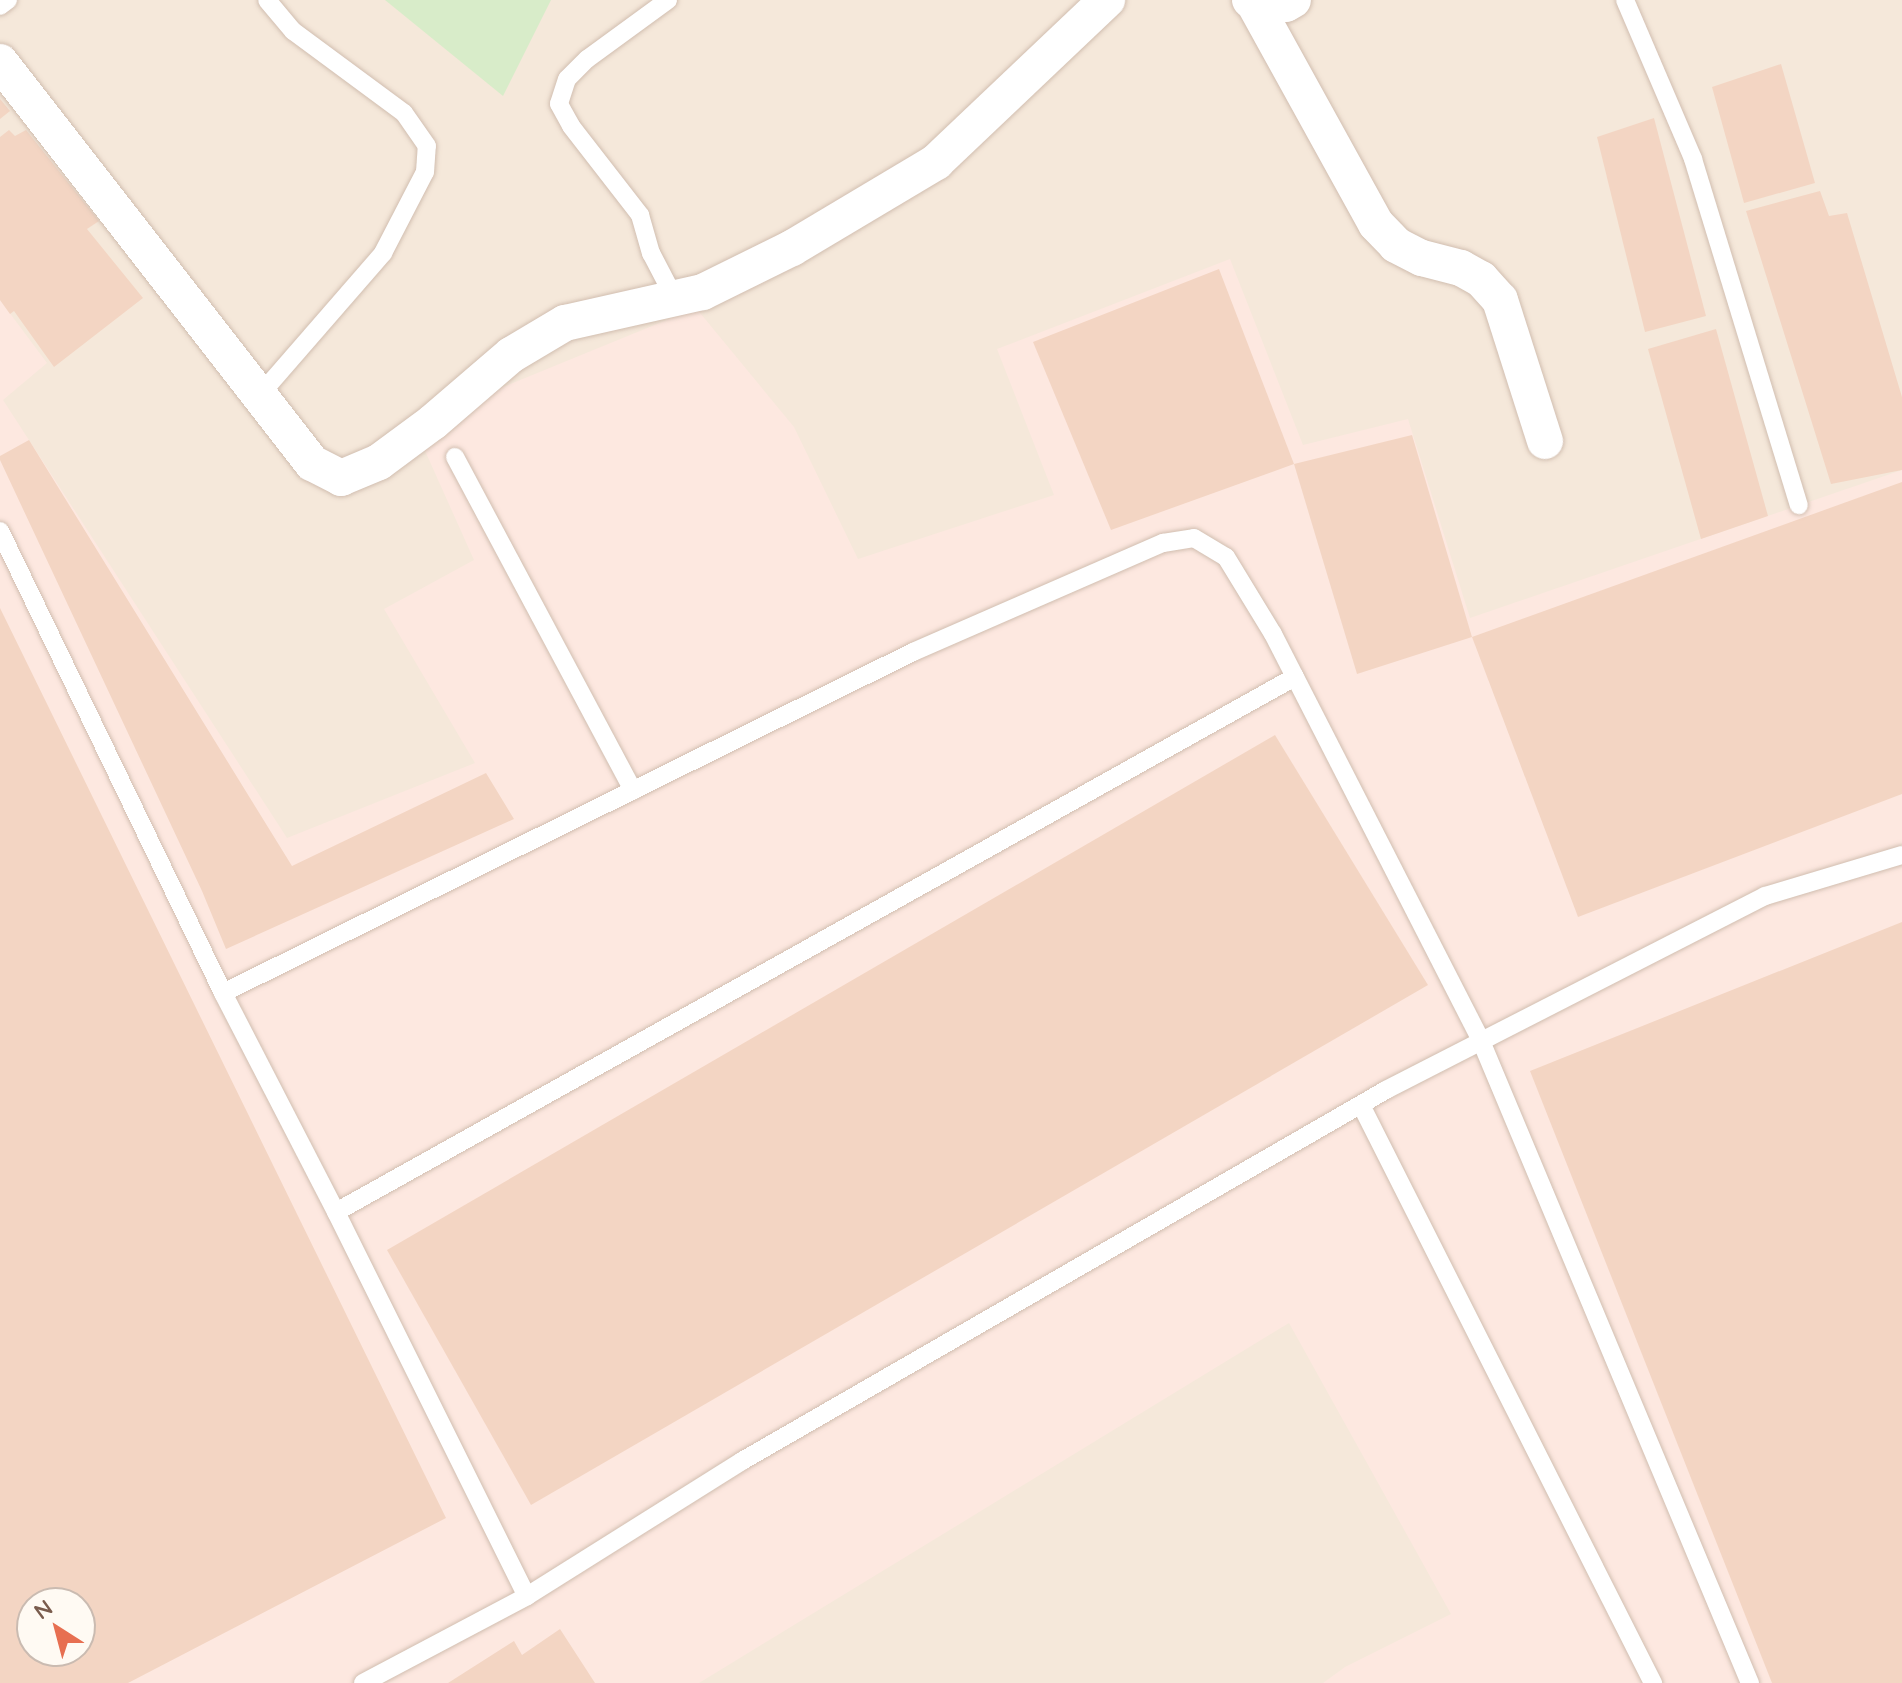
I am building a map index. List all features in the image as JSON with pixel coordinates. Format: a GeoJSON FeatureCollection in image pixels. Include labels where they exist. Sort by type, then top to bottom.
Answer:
{"type":"FeatureCollection","features":[{"type":"Feature","properties":{"kind":"street"},"geometry":{"type":"LineString","coordinates":[[0,62],[312,463],[341,478],[379,462],[433,422],[511,355],[565,323],[703,292],[792,248],[936,162],[1107,0]]}},
{"type":"Feature","properties":{"kind":"street"},"geometry":{"type":"LineString","coordinates":[[1252,1],[1286,4],[1293,0]]}},
{"type":"Feature","properties":{"kind":"street"},"geometry":{"type":"LineString","coordinates":[[1252,1],[1376,224],[1396,245],[1422,258],[1461,268],[1481,279],[1500,300],[1545,441]]}},
{"type":"Feature","properties":{"kind":"lane"},"geometry":{"type":"LineString","coordinates":[[0,6],[8,0]]}},
{"type":"Feature","properties":{"kind":"lane"},"geometry":{"type":"LineString","coordinates":[[258,397],[383,253],[425,172],[427,146],[404,113],[293,31],[267,0]]}},
{"type":"Feature","properties":{"kind":"lane"},"geometry":{"type":"LineString","coordinates":[[668,0],[587,59],[567,79],[559,104],[571,126],[640,215],[651,253],[674,297]]}},
{"type":"Feature","properties":{"kind":"lane"},"geometry":{"type":"LineString","coordinates":[[1625,0],[1693,159],[1799,505]]}},
{"type":"Feature","properties":{"kind":"lane"},"geometry":{"type":"LineString","coordinates":[[455,457],[633,790]]}},
{"type":"Feature","properties":{"kind":"lane"},"geometry":{"type":"LineString","coordinates":[[0,531],[223,993],[527,1596]]}},
{"type":"Feature","properties":{"kind":"lane"},"geometry":{"type":"LineString","coordinates":[[223,993],[913,652],[1163,543],[1194,538],[1226,557],[1295,677],[1481,1041],[1750,1683]]}},
{"type":"Feature","properties":{"kind":"lane"},"geometry":{"type":"LineString","coordinates":[[336,1212],[1295,677]]}},
{"type":"Feature","properties":{"kind":"lane"},"geometry":{"type":"LineString","coordinates":[[363,1683],[527,1596],[742,1461],[1361,1105],[1765,896],[1902,855]]}},
{"type":"Feature","properties":{"kind":"lane"},"geometry":{"type":"LineString","coordinates":[[1361,1105],[1653,1683]]}},
{"type":"Feature","properties":{"kind":"shaded area"},"geometry":{"type":"Polygon","coordinates":[[[0,0],[1902,0],[1902,1683],[0,1683],[0,0]]]}},
{"type":"Feature","properties":{"kind":"shaded area"},"geometry":{"type":"Polygon","coordinates":[[[1230,259],[1303,445],[1408,419],[1470,618],[1902,470],[1902,1683],[1323,1683],[1345,1667],[1451,1614],[1289,1323],[699,1683],[0,1683],[0,300],[47,363],[3,400],[287,838],[475,763],[384,609],[474,560],[413,424],[696,308],[794,427],[858,559],[1054,495],[997,349],[1230,259]]]}},
{"type":"Feature","properties":{"kind":"green space"},"geometry":{"type":"Polygon","coordinates":[[[385,0],[551,0],[503,96],[385,0]]]}},
{"type":"Feature","properties":{"kind":"building"},"geometry":{"type":"Polygon","coordinates":[[[1781,64],[1815,183],[1744,203],[1712,87],[1781,64]]]}},
{"type":"Feature","properties":{"kind":"building"},"geometry":{"type":"Polygon","coordinates":[[[0,99],[10,111],[0,119],[0,99]]]}},
{"type":"Feature","properties":{"kind":"building"},"geometry":{"type":"Polygon","coordinates":[[[1654,118],[1706,316],[1645,332],[1597,137],[1654,118]]]}},
{"type":"Feature","properties":{"kind":"building"},"geometry":{"type":"Polygon","coordinates":[[[9,130],[15,136],[26,130],[99,221],[87,229],[143,298],[54,367],[14,311],[10,314],[0,300],[0,137],[9,130]]]}},
{"type":"Feature","properties":{"kind":"building"},"geometry":{"type":"Polygon","coordinates":[[[1820,191],[1829,216],[1847,213],[1902,397],[1902,470],[1831,484],[1746,211],[1820,191]]]}},
{"type":"Feature","properties":{"kind":"building"},"geometry":{"type":"Polygon","coordinates":[[[1219,269],[1294,464],[1111,530],[1033,342],[1219,269]]]}},
{"type":"Feature","properties":{"kind":"building"},"geometry":{"type":"Polygon","coordinates":[[[1716,329],[1768,516],[1701,539],[1648,349],[1716,329]]]}},
{"type":"Feature","properties":{"kind":"building"},"geometry":{"type":"Polygon","coordinates":[[[1412,435],[1472,637],[1357,674],[1294,464],[1412,435]]]}},
{"type":"Feature","properties":{"kind":"building"},"geometry":{"type":"Polygon","coordinates":[[[29,440],[292,866],[486,773],[514,819],[226,949],[202,891],[0,460],[0,456],[29,440]]]}},
{"type":"Feature","properties":{"kind":"building"},"geometry":{"type":"Polygon","coordinates":[[[1902,482],[1902,794],[1578,917],[1472,637],[1902,482]]]}},
{"type":"Feature","properties":{"kind":"building"},"geometry":{"type":"Polygon","coordinates":[[[0,608],[446,1518],[128,1683],[0,1683],[0,608]]]}},
{"type":"Feature","properties":{"kind":"building"},"geometry":{"type":"Polygon","coordinates":[[[1275,735],[1428,985],[531,1505],[387,1250],[1275,735]]]}},
{"type":"Feature","properties":{"kind":"building"},"geometry":{"type":"Polygon","coordinates":[[[1902,922],[1902,1683],[1772,1683],[1530,1071],[1902,922]]]}},
{"type":"Feature","properties":{"kind":"building"},"geometry":{"type":"Polygon","coordinates":[[[560,1629],[595,1683],[448,1683],[514,1641],[522,1655],[560,1629]]]}}]}
